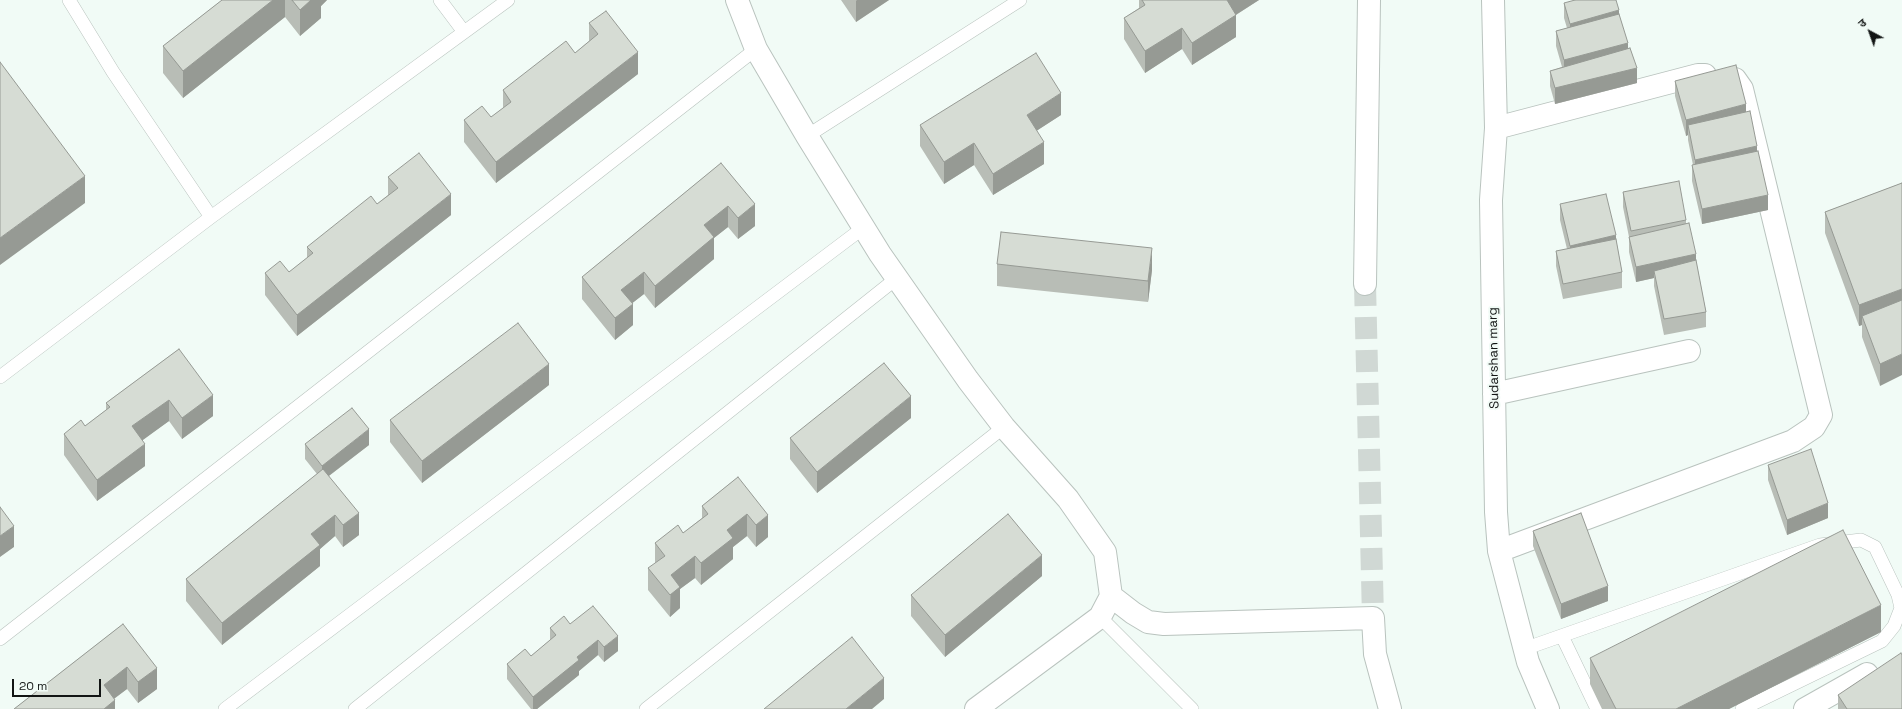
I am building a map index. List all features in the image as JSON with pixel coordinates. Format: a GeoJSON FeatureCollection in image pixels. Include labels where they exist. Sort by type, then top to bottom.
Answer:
{"type":"FeatureCollection","features":[{"type":"Feature","properties":{"kind":"street"},"geometry":{"type":"LineString","coordinates":[[737,0],[756,49],[863,228],[968,380],[1004,426],[1068,499],[1105,552],[1112,596],[1100,616],[976,709]]}},
{"type":"Feature","properties":{"kind":"street"},"geometry":{"type":"LineString","coordinates":[[1365,284],[1369,0]]}},
{"type":"Feature","properties":{"kind":"street","name":"Sudarshan marg"},"geometry":{"type":"LineString","coordinates":[[1493,0],[1496,128],[1491,200],[1496,512],[1499,551],[1528,662],[1548,709]]}},
{"type":"Feature","properties":{"kind":"street"},"geometry":{"type":"LineString","coordinates":[[1496,128],[1698,75],[1732,75],[1742,90],[1821,415],[1814,427],[1793,441],[1499,551]]}},
{"type":"Feature","properties":{"kind":"street"},"geometry":{"type":"LineString","coordinates":[[1494,394],[1688,351]]}},
{"type":"Feature","properties":{"kind":"street"},"geometry":{"type":"LineString","coordinates":[[1112,596],[1133,613],[1148,622],[1164,624],[1373,618],[1374,654],[1390,709]]}},
{"type":"Feature","properties":{"kind":"street"},"geometry":{"type":"LineString","coordinates":[[1805,709],[1867,674]]}},
{"type":"Feature","properties":{"kind":"lane"},"geometry":{"type":"LineString","coordinates":[[69,0],[113,72],[211,217]]}},
{"type":"Feature","properties":{"kind":"lane"},"geometry":{"type":"LineString","coordinates":[[440,0],[464,32]]}},
{"type":"Feature","properties":{"kind":"lane"},"geometry":{"type":"LineString","coordinates":[[0,377],[211,217],[508,0]]}},
{"type":"Feature","properties":{"kind":"lane"},"geometry":{"type":"LineString","coordinates":[[807,136],[1020,0]]}},
{"type":"Feature","properties":{"kind":"lane"},"geometry":{"type":"LineString","coordinates":[[0,639],[756,49]]}},
{"type":"Feature","properties":{"kind":"lane"},"geometry":{"type":"LineString","coordinates":[[225,709],[863,228]]}},
{"type":"Feature","properties":{"kind":"lane"},"geometry":{"type":"LineString","coordinates":[[355,709],[897,278]]}},
{"type":"Feature","properties":{"kind":"lane"},"geometry":{"type":"LineString","coordinates":[[646,709],[1004,426]]}},
{"type":"Feature","properties":{"kind":"lane"},"geometry":{"type":"LineString","coordinates":[[1524,649],[1820,545],[1861,540],[1875,547],[1898,595],[1900,608],[1894,626],[1882,641],[1742,709]]}},
{"type":"Feature","properties":{"kind":"lane"},"geometry":{"type":"LineString","coordinates":[[1100,616],[1192,709]]}},
{"type":"Feature","properties":{"kind":"lane"},"geometry":{"type":"LineString","coordinates":[[1562,636],[1597,709]]}},
{"type":"Feature","properties":{"kind":"building"},"geometry":{"type":"Polygon","coordinates":[[[222,0],[273,0],[183,71],[163,46],[222,0]]]}},
{"type":"Feature","properties":{"kind":"building"},"geometry":{"type":"Polygon","coordinates":[[[292,0],[311,0],[300,10],[292,0]]]}},
{"type":"Feature","properties":{"kind":"building"},"geometry":{"type":"Polygon","coordinates":[[[1142,0],[1227,0],[1236,15],[1192,43],[1182,28],[1145,51],[1124,18],[1145,5],[1142,0]]]}},
{"type":"Feature","properties":{"kind":"building"},"geometry":{"type":"Polygon","coordinates":[[[1575,0],[1616,0],[1619,10],[1570,24],[1564,3],[1575,0]]]}},
{"type":"Feature","properties":{"kind":"building"},"geometry":{"type":"Polygon","coordinates":[[[606,11],[638,52],[496,162],[464,120],[482,106],[491,117],[511,102],[503,90],[566,41],[575,53],[598,34],[589,23],[606,11]]]}},
{"type":"Feature","properties":{"kind":"building"},"geometry":{"type":"Polygon","coordinates":[[[1619,14],[1628,43],[1564,60],[1556,31],[1619,14]]]}},
{"type":"Feature","properties":{"kind":"building"},"geometry":{"type":"Polygon","coordinates":[[[1630,48],[1637,68],[1555,88],[1550,71],[1630,48]]]}},
{"type":"Feature","properties":{"kind":"building"},"geometry":{"type":"Polygon","coordinates":[[[1036,53],[1061,93],[1027,115],[1044,142],[993,174],[974,143],[944,162],[920,125],[1036,53]]]}},
{"type":"Feature","properties":{"kind":"building"},"geometry":{"type":"Polygon","coordinates":[[[0,62],[85,176],[0,238],[0,62]]]}},
{"type":"Feature","properties":{"kind":"building"},"geometry":{"type":"Polygon","coordinates":[[[1736,65],[1746,104],[1686,120],[1675,81],[1736,65]]]}},
{"type":"Feature","properties":{"kind":"building"},"geometry":{"type":"Polygon","coordinates":[[[1750,111],[1757,146],[1695,160],[1688,125],[1750,111]]]}},
{"type":"Feature","properties":{"kind":"building"},"geometry":{"type":"Polygon","coordinates":[[[1758,151],[1768,195],[1702,209],[1692,165],[1758,151]]]}},
{"type":"Feature","properties":{"kind":"building"},"geometry":{"type":"Polygon","coordinates":[[[419,153],[451,194],[297,315],[265,273],[280,261],[289,272],[313,253],[307,247],[371,196],[377,204],[398,188],[388,177],[419,153]]]}},
{"type":"Feature","properties":{"kind":"building"},"geometry":{"type":"Polygon","coordinates":[[[721,163],[755,204],[738,218],[728,206],[704,225],[714,237],[655,286],[644,272],[621,290],[633,304],[615,318],[582,277],[721,163]]]}},
{"type":"Feature","properties":{"kind":"building"},"geometry":{"type":"Polygon","coordinates":[[[1679,181],[1686,220],[1631,231],[1623,192],[1679,181]]]}},
{"type":"Feature","properties":{"kind":"building"},"geometry":{"type":"Polygon","coordinates":[[[1902,183],[1902,289],[1859,305],[1825,212],[1902,183]]]}},
{"type":"Feature","properties":{"kind":"building"},"geometry":{"type":"Polygon","coordinates":[[[1606,194],[1616,235],[1570,246],[1560,204],[1606,194]]]}},
{"type":"Feature","properties":{"kind":"building"},"geometry":{"type":"Polygon","coordinates":[[[1689,223],[1696,254],[1636,267],[1629,237],[1689,223]]]}},
{"type":"Feature","properties":{"kind":"building"},"geometry":{"type":"Polygon","coordinates":[[[1001,232],[1152,248],[1148,281],[997,264],[1001,232]]]}},
{"type":"Feature","properties":{"kind":"building"},"geometry":{"type":"Polygon","coordinates":[[[1616,239],[1622,272],[1563,284],[1556,251],[1616,239]]]}},
{"type":"Feature","properties":{"kind":"building"},"geometry":{"type":"Polygon","coordinates":[[[1696,260],[1706,312],[1664,319],[1654,271],[1696,260]]]}},
{"type":"Feature","properties":{"kind":"building"},"geometry":{"type":"Polygon","coordinates":[[[1902,300],[1902,354],[1880,364],[1862,316],[1902,300]]]}},
{"type":"Feature","properties":{"kind":"building"},"geometry":{"type":"Polygon","coordinates":[[[518,323],[549,364],[422,461],[390,420],[518,323]]]}},
{"type":"Feature","properties":{"kind":"building"},"geometry":{"type":"Polygon","coordinates":[[[179,349],[213,395],[182,418],[169,400],[132,426],[145,444],[97,480],[64,434],[81,420],[85,426],[110,407],[106,403],[179,349]]]}},
{"type":"Feature","properties":{"kind":"building"},"geometry":{"type":"Polygon","coordinates":[[[884,363],[911,396],[817,472],[790,438],[884,363]]]}},
{"type":"Feature","properties":{"kind":"building"},"geometry":{"type":"Polygon","coordinates":[[[352,408],[369,429],[322,466],[305,444],[352,408]]]}},
{"type":"Feature","properties":{"kind":"building"},"geometry":{"type":"Polygon","coordinates":[[[1811,449],[1828,503],[1787,520],[1768,465],[1811,449]]]}},
{"type":"Feature","properties":{"kind":"building"},"geometry":{"type":"Polygon","coordinates":[[[323,469],[359,513],[343,525],[335,515],[311,534],[320,545],[222,623],[186,579],[323,469]]]}},
{"type":"Feature","properties":{"kind":"building"},"geometry":{"type":"Polygon","coordinates":[[[738,477],[768,515],[756,525],[747,514],[727,530],[733,538],[701,563],[695,556],[671,575],[680,587],[670,595],[648,568],[665,556],[655,543],[678,525],[683,533],[708,514],[702,506],[738,477]]]}},
{"type":"Feature","properties":{"kind":"building"},"geometry":{"type":"Polygon","coordinates":[[[0,507],[14,526],[0,536],[0,507]]]}},
{"type":"Feature","properties":{"kind":"building"},"geometry":{"type":"Polygon","coordinates":[[[1581,513],[1608,586],[1561,604],[1533,531],[1581,513]]]}},
{"type":"Feature","properties":{"kind":"building"},"geometry":{"type":"Polygon","coordinates":[[[1008,514],[1042,555],[945,635],[911,595],[1008,514]]]}},
{"type":"Feature","properties":{"kind":"building"},"geometry":{"type":"Polygon","coordinates":[[[1843,530],[1881,605],[1676,709],[1616,709],[1590,658],[1843,530]]]}},
{"type":"Feature","properties":{"kind":"building"},"geometry":{"type":"Polygon","coordinates":[[[593,606],[618,636],[604,647],[598,640],[577,657],[579,660],[533,697],[507,664],[525,649],[531,656],[556,635],[550,628],[564,616],[570,624],[593,606]]]}},
{"type":"Feature","properties":{"kind":"building"},"geometry":{"type":"Polygon","coordinates":[[[123,624],[157,668],[138,682],[127,667],[104,685],[115,700],[104,709],[14,709],[123,624]]]}},
{"type":"Feature","properties":{"kind":"building"},"geometry":{"type":"Polygon","coordinates":[[[852,637],[884,678],[846,709],[764,709],[852,637]]]}},
{"type":"Feature","properties":{"kind":"building"},"geometry":{"type":"Polygon","coordinates":[[[1901,653],[1902,709],[1847,709],[1838,695],[1901,653]]]}},
{"type":"Feature","properties":{"kind":"tunnel"},"geometry":{"type":"LineString","coordinates":[[1365,284],[1373,618]]}}]}
